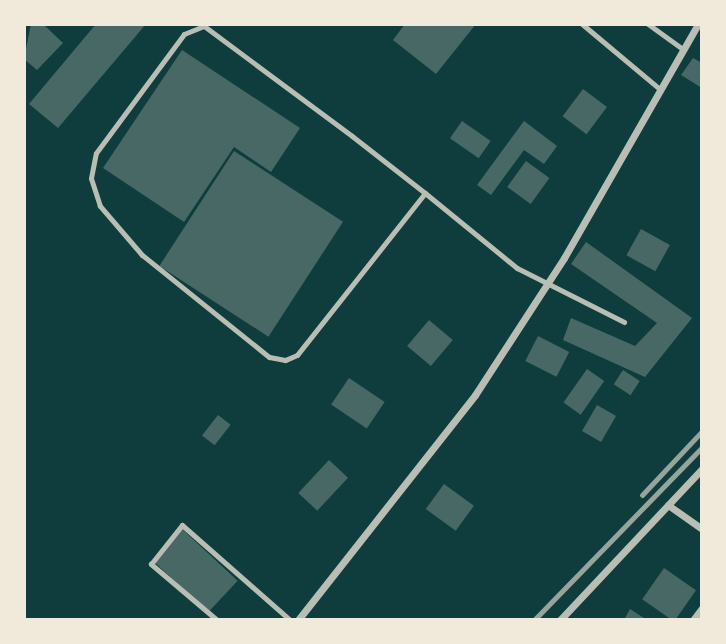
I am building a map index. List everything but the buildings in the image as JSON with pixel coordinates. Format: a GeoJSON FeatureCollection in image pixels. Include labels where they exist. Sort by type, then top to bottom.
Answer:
{"type":"FeatureCollection","features":[{"type":"Feature","properties":{"kind":"street"},"geometry":{"type":"LineString","coordinates":[[298,620],[475,395],[546,286],[698,24]]}},
{"type":"Feature","properties":{"kind":"street"},"geometry":{"type":"LineString","coordinates":[[560,620],[702,469]]}},
{"type":"Feature","properties":{"kind":"street"},"geometry":{"type":"LineString","coordinates":[[668,505],[702,529]]}},
{"type":"Feature","properties":{"kind":"street"},"geometry":{"type":"LineString","coordinates":[[693,620],[702,608]]}},
{"type":"Feature","properties":{"kind":"lane"},"geometry":{"type":"LineString","coordinates":[[582,24],[661,90]]}},
{"type":"Feature","properties":{"kind":"lane"},"geometry":{"type":"LineString","coordinates":[[648,24],[684,50]]}},
{"type":"Feature","properties":{"kind":"lane"},"geometry":{"type":"LineString","coordinates":[[425,193],[297,355],[285,360],[270,357],[142,256],[100,206],[90,178],[96,153],[192,26],[204,26],[425,193],[546,286],[624,322]]}},
{"type":"Feature","properties":{"kind":"lane"},"geometry":{"type":"LineString","coordinates":[[217,620],[151,564],[182,525],[290,620]]}},
{"type":"Feature","properties":{"kind":"railway"},"geometry":{"type":"LineString","coordinates":[[642,495],[702,431]]}},
{"type":"Feature","properties":{"kind":"railway"},"geometry":{"type":"LineString","coordinates":[[534,620],[702,447]]}}]}
